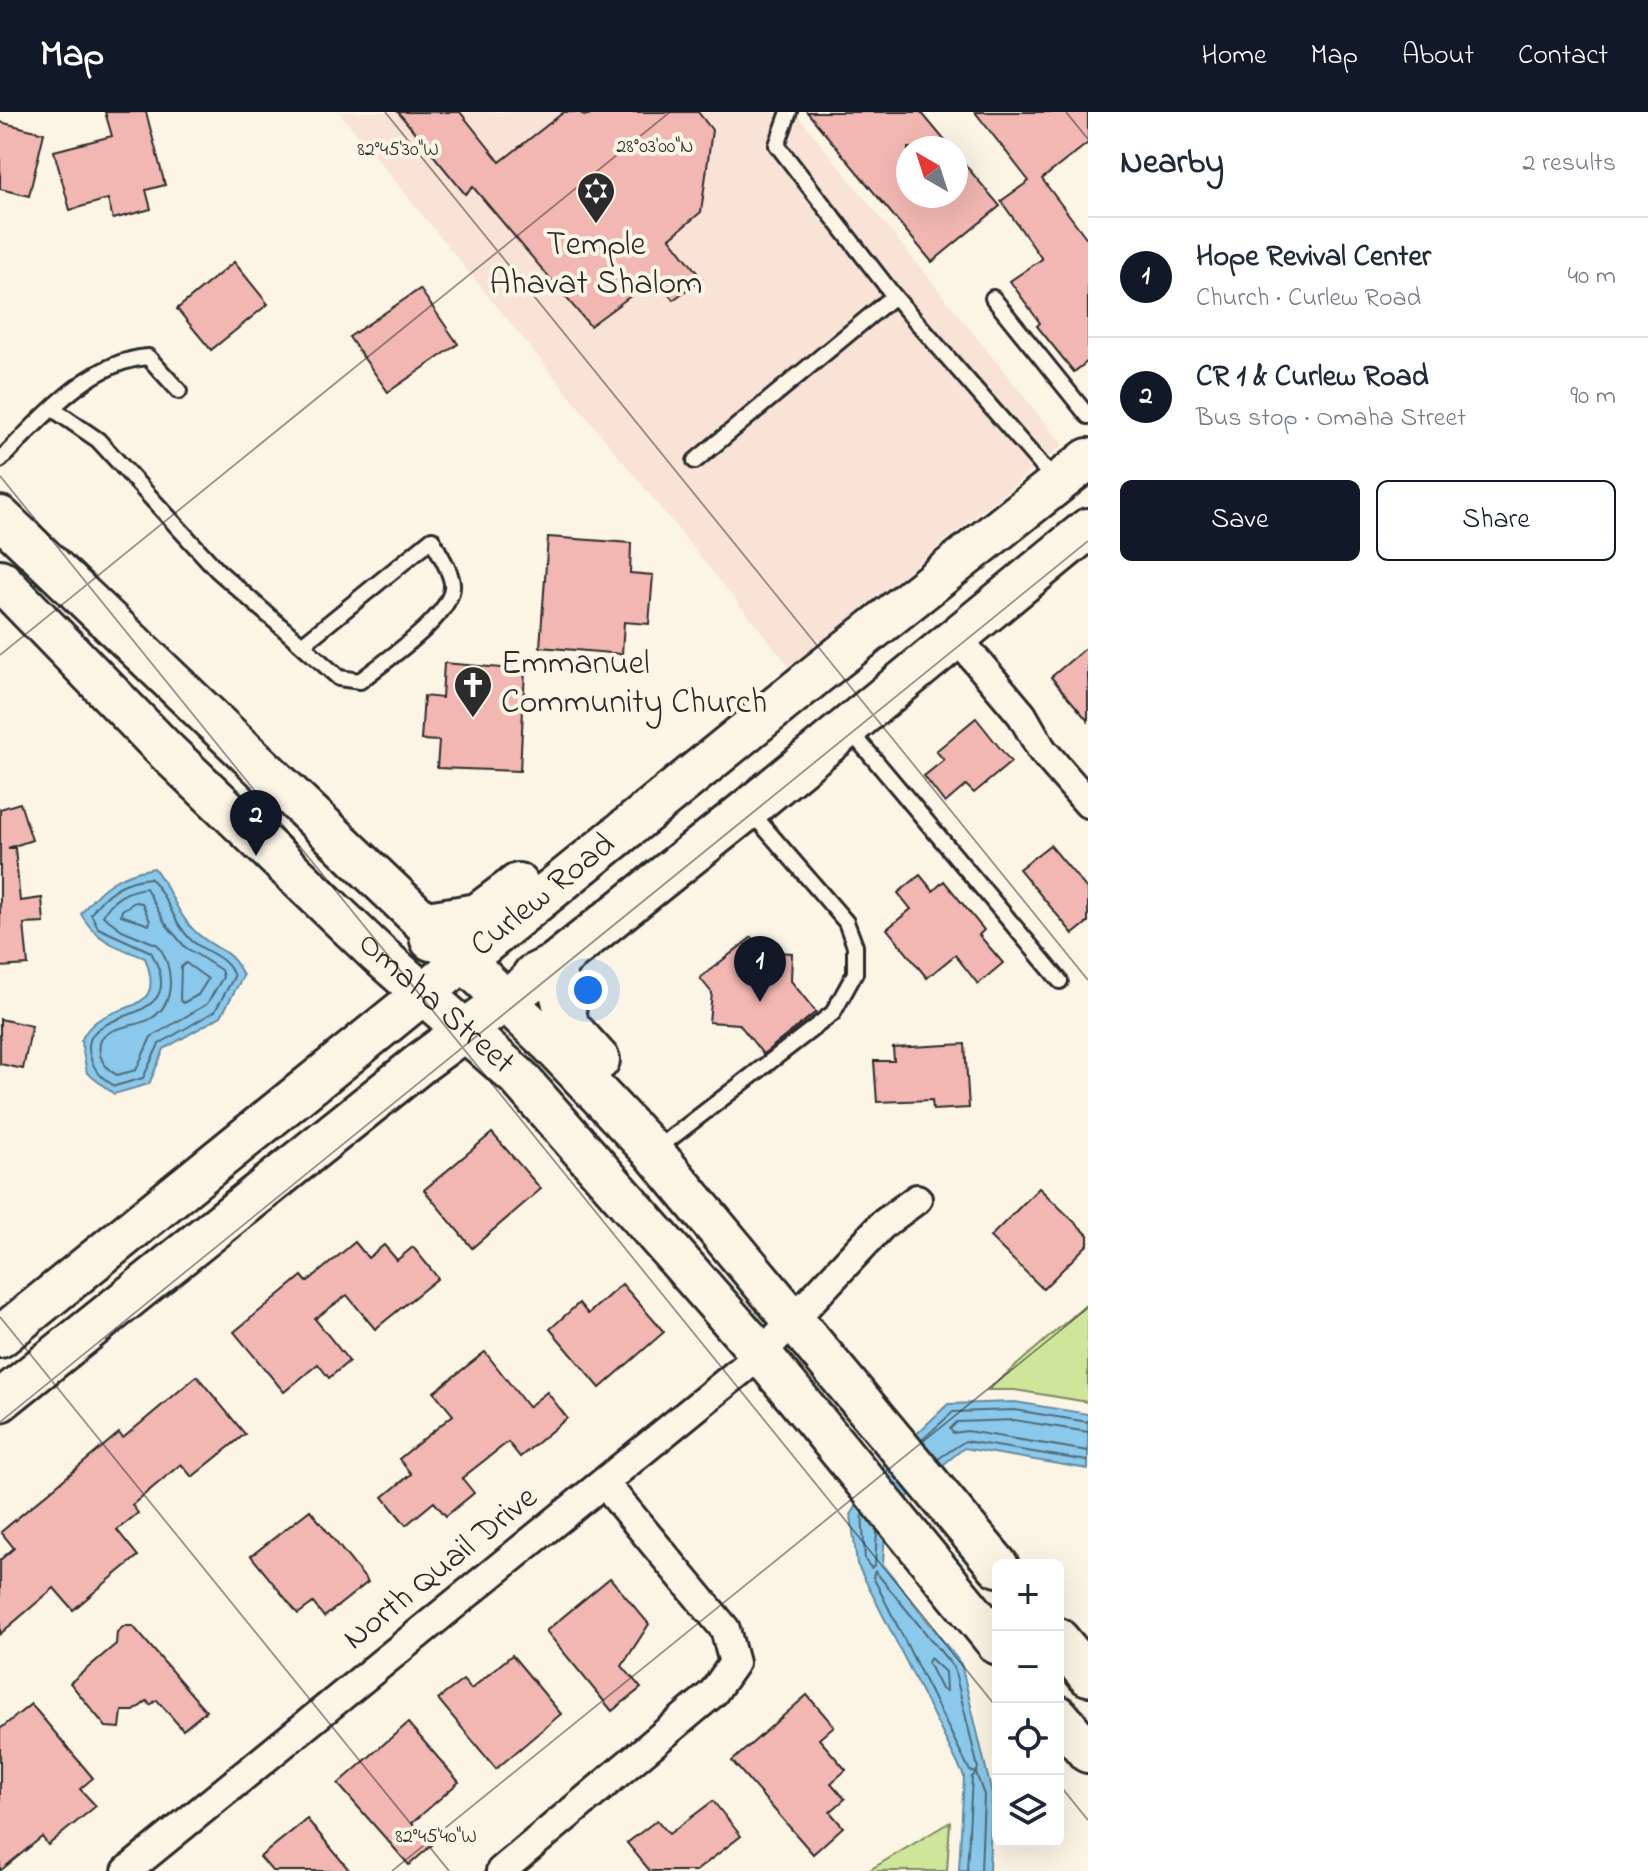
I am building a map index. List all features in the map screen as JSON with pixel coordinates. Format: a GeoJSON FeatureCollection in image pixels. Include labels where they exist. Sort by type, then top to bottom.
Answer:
{"type":"FeatureCollection","features":[{"type":"Feature","properties":{"kind":"main road","name":"Curlew Road"},"geometry":{"type":"LineString","coordinates":[[1,1400],[457,999],[817,674],[1088,459]]}},
{"type":"Feature","properties":{"kind":"main road"},"geometry":{"type":"LineString","coordinates":[[889,695],[902,654],[1043,531],[1054,514],[1057,483]]}},
{"type":"Feature","properties":{"kind":"main road","name":"Omaha Street"},"geometry":{"type":"LineString","coordinates":[[0,517],[427,922],[457,999],[518,1077],[761,1354],[992,1637]]}},
{"type":"Feature","properties":{"kind":"main road","name":"Curlew Road"},"geometry":{"type":"LineString","coordinates":[[0,1337],[457,999],[553,965],[958,639],[1088,529]]}},
{"type":"Feature","properties":{"kind":"main road","name":"Omaha Street"},"geometry":{"type":"LineString","coordinates":[[0,580],[164,749],[457,999],[654,1153],[794,1316],[993,1559]]}},
{"type":"Feature","properties":{"kind":"main road"},"geometry":{"type":"LineString","coordinates":[[427,922],[478,914],[725,715],[817,674]]}},
{"type":"Feature","properties":{"kind":"main road"},"geometry":{"type":"LineString","coordinates":[[553,965],[569,1027],[710,1181],[733,1246]]}},
{"type":"Feature","properties":{"kind":"main road"},"geometry":{"type":"LineString","coordinates":[[1064,1646],[1088,1675]]}},
{"type":"Feature","properties":{"kind":"main road"},"geometry":{"type":"LineString","coordinates":[[1064,1723],[1088,1752]]}},
{"type":"Feature","properties":{"kind":"street"},"geometry":{"type":"LineString","coordinates":[[958,639],[1022,715],[1042,750],[1088,803]]}},
{"type":"Feature","properties":{"kind":"street","name":"North Quail Drive"},"geometry":{"type":"LineString","coordinates":[[127,1871],[761,1354],[882,1225],[917,1199]]}},
{"type":"Feature","properties":{"kind":"street"},"geometry":{"type":"LineString","coordinates":[[501,1871],[713,1693],[734,1663],[725,1629],[604,1483]]}},
{"type":"Feature","properties":{"kind":"lane"},"geometry":{"type":"LineString","coordinates":[[789,112],[777,145],[894,296],[1057,483]]}},
{"type":"Feature","properties":{"kind":"lane"},"geometry":{"type":"LineString","coordinates":[[695,461],[894,296]]}},
{"type":"Feature","properties":{"kind":"lane"},"geometry":{"type":"LineString","coordinates":[[993,298],[1088,416]]}},
{"type":"Feature","properties":{"kind":"lane"},"geometry":{"type":"LineString","coordinates":[[0,460],[84,383],[125,358],[148,357],[179,391]]}},
{"type":"Feature","properties":{"kind":"lane"},"geometry":{"type":"LineString","coordinates":[[53,409],[98,440],[217,570],[339,678],[360,681],[443,611],[452,595],[452,581],[432,539],[302,645]]}},
{"type":"Feature","properties":{"kind":"lane"},"geometry":{"type":"LineString","coordinates":[[848,728],[1060,981]]}},
{"type":"Feature","properties":{"kind":"lane"},"geometry":{"type":"LineString","coordinates":[[671,1138],[833,1013],[855,973],[855,946],[846,922],[748,809]]}},
{"type":"Feature","properties":{"kind":"shaded area"},"geometry":{"type":"Polygon","coordinates":[[[339,112],[795,112],[1063,445],[790,667],[339,112]]]}},
{"type":"Feature","properties":{"kind":"green space"},"geometry":{"type":"Polygon","coordinates":[[[1088,1303],[1088,1402],[1015,1390],[988,1390],[1088,1303]]]}},
{"type":"Feature","properties":{"kind":"green space"},"geometry":{"type":"Polygon","coordinates":[[[950,1822],[947,1871],[868,1871],[950,1822]]]}},
{"type":"Feature","properties":{"kind":"water"},"geometry":{"type":"Polygon","coordinates":[[[154,868],[192,928],[230,956],[243,976],[221,1016],[164,1049],[149,1084],[114,1094],[87,1073],[81,1041],[90,1027],[103,1017],[141,1001],[149,992],[150,979],[145,958],[100,937],[81,914],[112,883],[154,868]]]}},
{"type":"Feature","properties":{"kind":"water"},"geometry":{"type":"Polygon","coordinates":[[[1015,1402],[1088,1414],[1088,1469],[964,1448],[914,1488],[885,1531],[883,1564],[961,1664],[992,1794],[989,1871],[959,1871],[964,1776],[857,1564],[851,1515],[879,1470],[948,1404],[1015,1402]]]}},
{"type":"Feature","properties":{"kind":"building"},"geometry":{"type":"Polygon","coordinates":[[[105,112],[146,112],[165,185],[146,190],[151,209],[113,219],[108,199],[70,210],[54,151],[112,136],[105,112]]]}},
{"type":"Feature","properties":{"kind":"building","name":"Temple Ahavat Shalom"},"geometry":{"type":"Polygon","coordinates":[[[398,112],[460,112],[500,162],[564,112],[580,112],[584,116],[599,112],[698,112],[712,130],[701,212],[670,238],[702,279],[673,300],[655,278],[590,326],[473,187],[465,194],[398,112]]]}},
{"type":"Feature","properties":{"kind":"building"},"geometry":{"type":"Polygon","coordinates":[[[807,112],[921,112],[941,136],[896,136],[896,208],[968,208],[968,168],[1000,206],[932,262],[807,112]]]}},
{"type":"Feature","properties":{"kind":"building"},"geometry":{"type":"Polygon","coordinates":[[[975,112],[1088,112],[1088,143],[1042,179],[1088,240],[1088,361],[1074,372],[1037,326],[1040,323],[1010,281],[1042,259],[1001,201],[1029,181],[975,112]]]}},
{"type":"Feature","properties":{"kind":"building"},"geometry":{"type":"Polygon","coordinates":[[[0,122],[44,133],[29,196],[0,189],[0,122]]]}},
{"type":"Feature","properties":{"kind":"building"},"geometry":{"type":"Polygon","coordinates":[[[234,262],[268,304],[211,350],[177,309],[234,262]]]}},
{"type":"Feature","properties":{"kind":"building"},"geometry":{"type":"Polygon","coordinates":[[[420,289],[458,344],[388,392],[349,337],[420,289]]]}},
{"type":"Feature","properties":{"kind":"building"},"geometry":{"type":"Polygon","coordinates":[[[548,537],[631,543],[630,573],[653,575],[649,624],[624,622],[622,654],[540,647],[548,537]]]}},
{"type":"Feature","properties":{"kind":"building"},"geometry":{"type":"Polygon","coordinates":[[[1088,646],[1088,721],[1051,677],[1088,646]]]}},
{"type":"Feature","properties":{"kind":"building","name":"Emmanuel Community Church"},"geometry":{"type":"Polygon","coordinates":[[[444,663],[525,670],[520,771],[437,768],[439,741],[421,740],[424,696],[442,698],[444,663]]]}},
{"type":"Feature","properties":{"kind":"building"},"geometry":{"type":"Polygon","coordinates":[[[976,718],[1011,762],[974,793],[966,785],[945,803],[924,776],[944,760],[936,751],[976,718]]]}},
{"type":"Feature","properties":{"kind":"building"},"geometry":{"type":"Polygon","coordinates":[[[20,803],[32,840],[8,848],[15,848],[20,901],[42,898],[44,923],[24,924],[28,965],[0,967],[0,809],[20,803]]]}},
{"type":"Feature","properties":{"kind":"building"},"geometry":{"type":"Polygon","coordinates":[[[1050,845],[1088,890],[1088,922],[1073,934],[1019,869],[1050,845]]]}},
{"type":"Feature","properties":{"kind":"building"},"geometry":{"type":"Polygon","coordinates":[[[920,875],[933,891],[944,881],[984,930],[979,935],[1003,963],[978,984],[955,955],[927,978],[887,929],[911,909],[898,893],[920,875]]]}},
{"type":"Feature","properties":{"kind":"building"},"geometry":{"type":"Polygon","coordinates":[[[752,937],[762,951],[792,953],[791,981],[816,1012],[763,1054],[739,1024],[709,1022],[712,993],[700,978],[752,937]]]}},
{"type":"Feature","properties":{"kind":"building"},"geometry":{"type":"Polygon","coordinates":[[[0,1019],[32,1026],[23,1069],[0,1064],[0,1019]]]}},
{"type":"Feature","properties":{"kind":"building"},"geometry":{"type":"Polygon","coordinates":[[[965,1044],[969,1108],[933,1110],[932,1100],[877,1102],[874,1061],[894,1061],[893,1048],[965,1044]]]}},
{"type":"Feature","properties":{"kind":"building"},"geometry":{"type":"Polygon","coordinates":[[[492,1133],[541,1189],[472,1248],[424,1190],[492,1133]]]}},
{"type":"Feature","properties":{"kind":"building"},"geometry":{"type":"Polygon","coordinates":[[[1039,1188],[1088,1235],[1088,1244],[1043,1289],[990,1237],[1039,1188]]]}},
{"type":"Feature","properties":{"kind":"building"},"geometry":{"type":"Polygon","coordinates":[[[355,1242],[368,1258],[384,1245],[397,1260],[413,1247],[438,1278],[375,1329],[347,1295],[315,1319],[349,1361],[329,1378],[318,1364],[284,1392],[234,1332],[302,1276],[307,1282],[355,1242]]]}},
{"type":"Feature","properties":{"kind":"building"},"geometry":{"type":"Polygon","coordinates":[[[622,1284],[664,1332],[600,1388],[550,1329],[579,1303],[588,1314],[622,1284]]]}},
{"type":"Feature","properties":{"kind":"building"},"geometry":{"type":"Polygon","coordinates":[[[485,1352],[528,1407],[547,1392],[567,1418],[520,1457],[508,1442],[462,1478],[474,1493],[446,1516],[434,1502],[406,1525],[383,1497],[411,1474],[399,1459],[453,1415],[434,1392],[485,1352]]]}},
{"type":"Feature","properties":{"kind":"building"},"geometry":{"type":"Polygon","coordinates":[[[197,1376],[245,1434],[192,1477],[181,1464],[132,1505],[138,1513],[117,1530],[138,1556],[73,1610],[54,1588],[0,1634],[0,1560],[14,1548],[1,1532],[119,1433],[123,1438],[197,1376]]]}},
{"type":"Feature","properties":{"kind":"building"},"geometry":{"type":"Polygon","coordinates":[[[310,1510],[368,1582],[324,1617],[313,1603],[298,1614],[251,1556],[310,1510]]]}},
{"type":"Feature","properties":{"kind":"building"},"geometry":{"type":"Polygon","coordinates":[[[610,1578],[649,1624],[622,1666],[641,1688],[612,1711],[546,1631],[610,1578]]]}},
{"type":"Feature","properties":{"kind":"building"},"geometry":{"type":"Polygon","coordinates":[[[124,1626],[133,1626],[206,1711],[183,1730],[157,1700],[150,1705],[147,1701],[134,1711],[122,1711],[120,1728],[106,1727],[70,1683],[116,1644],[117,1632],[124,1626]]]}},
{"type":"Feature","properties":{"kind":"building"},"geometry":{"type":"Polygon","coordinates":[[[512,1655],[561,1714],[496,1769],[438,1699],[463,1680],[471,1689],[512,1655]]]}},
{"type":"Feature","properties":{"kind":"building"},"geometry":{"type":"Polygon","coordinates":[[[807,1695],[834,1726],[819,1739],[846,1770],[831,1783],[845,1799],[830,1812],[843,1827],[813,1854],[732,1761],[807,1695]]]}},
{"type":"Feature","properties":{"kind":"building"},"geometry":{"type":"Polygon","coordinates":[[[31,1704],[93,1778],[80,1789],[96,1806],[48,1845],[42,1837],[0,1871],[0,1729],[31,1704]]]}},
{"type":"Feature","properties":{"kind":"building"},"geometry":{"type":"Polygon","coordinates":[[[408,1723],[459,1782],[412,1823],[432,1845],[409,1865],[338,1784],[408,1723]]]}},
{"type":"Feature","properties":{"kind":"building"},"geometry":{"type":"Polygon","coordinates":[[[713,1801],[741,1836],[696,1871],[650,1871],[627,1843],[657,1820],[669,1834],[713,1801]]]}},
{"type":"Feature","properties":{"kind":"building"},"geometry":{"type":"Polygon","coordinates":[[[307,1819],[350,1871],[272,1871],[260,1857],[307,1819]]]}},
{"type":"Feature","properties":{"kind":"place","name":"Temple Ahavat Shalom"},"geometry":{"type":"Point","coordinates":[596,225]}},
{"type":"Feature","properties":{"kind":"place","name":"Emmanuel Community Church"},"geometry":{"type":"Point","coordinates":[473,719]}},
{"type":"Feature","properties":{"kind":"place","name":"CR 1 & Curlew Road"},"geometry":{"type":"Point","coordinates":[256,856]}},
{"type":"Feature","properties":{"kind":"place","name":"Hope Revival Center"},"geometry":{"type":"Point","coordinates":[760,1002]}}]}
